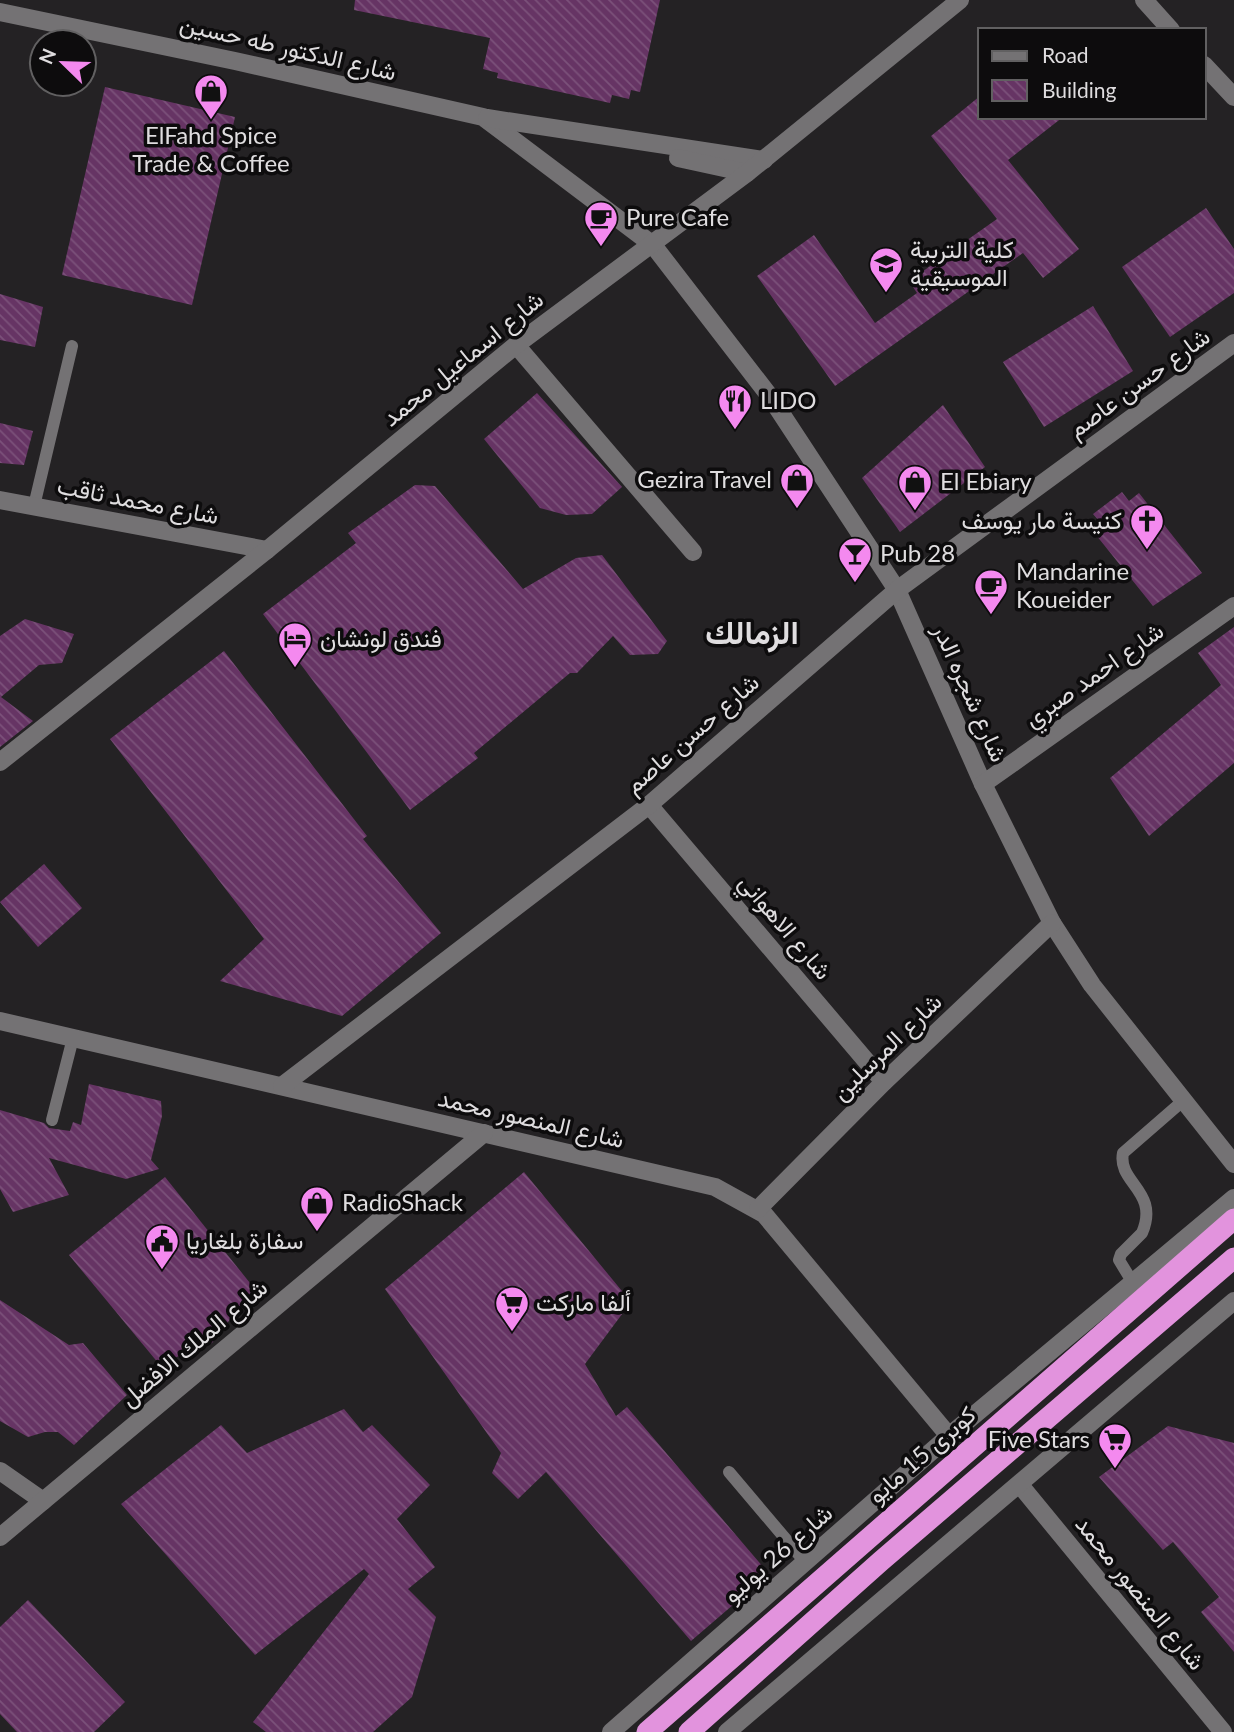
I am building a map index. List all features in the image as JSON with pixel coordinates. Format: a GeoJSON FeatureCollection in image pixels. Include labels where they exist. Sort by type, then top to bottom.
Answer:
{"type":"FeatureCollection","features":[{"type":"Feature","properties":{"kind":"highway","name":"كوبرى 15 مايو"},"geometry":{"type":"LineString","coordinates":[[647,1732],[1234,1219]]}},
{"type":"Feature","properties":{"kind":"highway"},"geometry":{"type":"LineString","coordinates":[[689,1732],[881,1561],[1234,1258]]}},
{"type":"Feature","properties":{"kind":"street","name":"شارع اسماعيل محمد"},"geometry":{"type":"LineString","coordinates":[[0,762],[267,550],[516,345],[764,160],[960,0]]}},
{"type":"Feature","properties":{"kind":"street"},"geometry":{"type":"LineString","coordinates":[[1144,0],[1169,28]]}},
{"type":"Feature","properties":{"kind":"street","name":"شارع الدكتور طه حسين"},"geometry":{"type":"LineString","coordinates":[[0,12],[483,117],[764,160]]}},
{"type":"Feature","properties":{"kind":"street"},"geometry":{"type":"LineString","coordinates":[[1206,67],[1234,97]]}},
{"type":"Feature","properties":{"kind":"street","name":"شارع الدكتور طه حسين"},"geometry":{"type":"LineString","coordinates":[[483,117],[653,245]]}},
{"type":"Feature","properties":{"kind":"street"},"geometry":{"type":"LineString","coordinates":[[483,117],[747,173]]}},
{"type":"Feature","properties":{"kind":"street","name":"شارع شجره الدر"},"geometry":{"type":"LineString","coordinates":[[653,245],[771,397],[897,590],[983,784],[1052,923],[1092,985],[1234,1164]]}},
{"type":"Feature","properties":{"kind":"street","name":"شارع حسن عاصم"},"geometry":{"type":"LineString","coordinates":[[282,1086],[649,805],[897,590],[1234,343]]}},
{"type":"Feature","properties":{"kind":"street"},"geometry":{"type":"LineString","coordinates":[[516,345],[693,552]]}},
{"type":"Feature","properties":{"kind":"street","name":"شارع محمد ثاقب"},"geometry":{"type":"LineString","coordinates":[[0,500],[267,550]]}},
{"type":"Feature","properties":{"kind":"street","name":"شارع احمد صبري"},"geometry":{"type":"LineString","coordinates":[[983,784],[1234,606]]}},
{"type":"Feature","properties":{"kind":"street","name":"شارع الاهواني"},"geometry":{"type":"LineString","coordinates":[[649,805],[884,1082]]}},
{"type":"Feature","properties":{"kind":"street","name":"شارع المرسلين"},"geometry":{"type":"LineString","coordinates":[[758,1209],[884,1082],[1052,923]]}},
{"type":"Feature","properties":{"kind":"street","name":"شارع المنصور محمد"},"geometry":{"type":"LineString","coordinates":[[0,1021],[715,1187],[758,1209],[785,1236],[949,1436]]}},
{"type":"Feature","properties":{"kind":"street","name":"شارع الملك الافضل"},"geometry":{"type":"LineString","coordinates":[[0,1537],[484,1133]]}},
{"type":"Feature","properties":{"kind":"street","name":"شارع 26 يوليو"},"geometry":{"type":"LineString","coordinates":[[611,1732],[949,1436],[1234,1198]]}},
{"type":"Feature","properties":{"kind":"street"},"geometry":{"type":"LineString","coordinates":[[733,1730],[1234,1301]]}},
{"type":"Feature","properties":{"kind":"street"},"geometry":{"type":"LineString","coordinates":[[0,1471],[43,1501]]}},
{"type":"Feature","properties":{"kind":"street","name":"شارع المنصور محمد"},"geometry":{"type":"LineString","coordinates":[[1020,1485],[1223,1732]]}},
{"type":"Feature","properties":{"kind":"lane"},"geometry":{"type":"LineString","coordinates":[[34,506],[72,346]]}},
{"type":"Feature","properties":{"kind":"lane"},"geometry":{"type":"LineString","coordinates":[[52,1120],[73,1038]]}},
{"type":"Feature","properties":{"kind":"lane"},"geometry":{"type":"LineString","coordinates":[[1133,1283],[1119,1260],[1121,1254],[1142,1233],[1145,1204],[1140,1190],[1124,1170],[1123,1153],[1184,1101]]}},
{"type":"Feature","properties":{"kind":"lane"},"geometry":{"type":"LineString","coordinates":[[729,1472],[806,1563]]}},
{"type":"Feature","properties":{"kind":"building"},"geometry":{"type":"Polygon","coordinates":[[[355,0],[660,0],[640,92],[631,90],[629,99],[612,95],[610,103],[497,78],[498,73],[483,69],[490,38],[354,10],[355,0]]]}},
{"type":"Feature","properties":{"kind":"building"},"geometry":{"type":"Polygon","coordinates":[[[105,87],[235,117],[192,305],[62,275],[105,87]]]}},
{"type":"Feature","properties":{"kind":"building"},"geometry":{"type":"Polygon","coordinates":[[[978,98],[978,119],[1060,119],[1008,160],[1079,249],[1043,278],[1023,253],[835,386],[757,276],[814,235],[875,323],[917,293],[909,281],[997,219],[931,136],[978,98]]]}},
{"type":"Feature","properties":{"kind":"building"},"geometry":{"type":"Polygon","coordinates":[[[1206,208],[1234,249],[1234,293],[1170,337],[1122,267],[1206,208]]]}},
{"type":"Feature","properties":{"kind":"building"},"geometry":{"type":"Polygon","coordinates":[[[0,294],[43,307],[35,347],[0,340],[0,294]]]}},
{"type":"Feature","properties":{"kind":"building"},"geometry":{"type":"Polygon","coordinates":[[[1093,306],[1133,371],[1044,427],[1003,362],[1093,306]]]}},
{"type":"Feature","properties":{"kind":"building"},"geometry":{"type":"Polygon","coordinates":[[[537,393],[622,487],[592,514],[566,515],[540,508],[484,439],[537,393]]]}},
{"type":"Feature","properties":{"kind":"building"},"geometry":{"type":"Polygon","coordinates":[[[943,405],[985,467],[900,532],[862,478],[943,405]]]}},
{"type":"Feature","properties":{"kind":"building"},"geometry":{"type":"Polygon","coordinates":[[[0,423],[33,431],[24,465],[0,463],[0,423]]]}},
{"type":"Feature","properties":{"kind":"building"},"geometry":{"type":"Polygon","coordinates":[[[415,485],[435,486],[523,589],[576,558],[602,555],[667,641],[658,654],[630,655],[613,636],[577,673],[570,673],[474,753],[478,758],[410,810],[263,614],[356,543],[348,533],[415,485]]]}},
{"type":"Feature","properties":{"kind":"building","name":"كنيسة مار يوسف"},"geometry":{"type":"Polygon","coordinates":[[[1122,492],[1129,501],[1139,493],[1202,573],[1153,606],[1092,530],[1101,523],[1093,514],[1122,492]]]}},
{"type":"Feature","properties":{"kind":"building"},"geometry":{"type":"Polygon","coordinates":[[[25,619],[74,634],[62,663],[39,665],[1,697],[33,721],[0,747],[0,636],[25,619]]]}},
{"type":"Feature","properties":{"kind":"building"},"geometry":{"type":"Polygon","coordinates":[[[1234,627],[1234,763],[1149,836],[1110,778],[1221,685],[1198,653],[1234,627]]]}},
{"type":"Feature","properties":{"kind":"building"},"geometry":{"type":"Polygon","coordinates":[[[224,651],[367,836],[363,839],[441,933],[342,1016],[220,981],[264,939],[110,739],[224,651]]]}},
{"type":"Feature","properties":{"kind":"building"},"geometry":{"type":"Polygon","coordinates":[[[44,864],[82,908],[38,947],[0,902],[44,864]]]}},
{"type":"Feature","properties":{"kind":"building"},"geometry":{"type":"Polygon","coordinates":[[[89,1084],[161,1101],[162,1116],[151,1160],[159,1169],[126,1179],[49,1158],[69,1195],[13,1212],[0,1189],[0,1110],[44,1123],[49,1128],[70,1131],[73,1122],[81,1125],[89,1084]]]}},
{"type":"Feature","properties":{"kind":"building","name":"ألفا ماركت"},"geometry":{"type":"Polygon","coordinates":[[[524,1172],[631,1302],[585,1364],[616,1416],[627,1407],[769,1574],[691,1641],[546,1472],[518,1499],[492,1473],[501,1453],[385,1289],[524,1172]]]}},
{"type":"Feature","properties":{"kind":"building","name":"سفارة بلغاريا"},"geometry":{"type":"Polygon","coordinates":[[[165,1177],[254,1288],[212,1343],[159,1364],[69,1255],[165,1177]]]}},
{"type":"Feature","properties":{"kind":"building"},"geometry":{"type":"Polygon","coordinates":[[[0,1300],[69,1345],[83,1343],[127,1395],[74,1445],[58,1432],[45,1432],[28,1437],[0,1421],[0,1300]]]}},
{"type":"Feature","properties":{"kind":"building"},"geometry":{"type":"Polygon","coordinates":[[[344,1409],[363,1432],[372,1425],[430,1485],[397,1519],[435,1567],[408,1589],[436,1617],[412,1697],[373,1732],[266,1732],[253,1722],[369,1574],[364,1569],[255,1655],[121,1504],[221,1425],[247,1453],[344,1409]]]}},
{"type":"Feature","properties":{"kind":"building"},"geometry":{"type":"Polygon","coordinates":[[[1168,1426],[1234,1443],[1234,1652],[1201,1612],[1219,1597],[1173,1542],[1163,1550],[1099,1477],[1168,1426]]]}},
{"type":"Feature","properties":{"kind":"building"},"geometry":{"type":"Polygon","coordinates":[[[28,1600],[125,1702],[94,1732],[17,1732],[0,1714],[0,1627],[28,1600]]]}},
{"type":"Feature","properties":{"kind":"place","name":"ElFahd Spice Trade & Coffee"},"geometry":{"type":"Point","coordinates":[211,121]}},
{"type":"Feature","properties":{"kind":"place","name":"Pure Cafe"},"geometry":{"type":"Point","coordinates":[601,248]}},
{"type":"Feature","properties":{"kind":"place","name":"كلية التربية الموسيقية"},"geometry":{"type":"Point","coordinates":[886,294]}},
{"type":"Feature","properties":{"kind":"place","name":"LIDO"},"geometry":{"type":"Point","coordinates":[735,431]}},
{"type":"Feature","properties":{"kind":"place","name":"Gezira Travel"},"geometry":{"type":"Point","coordinates":[797,510]}},
{"type":"Feature","properties":{"kind":"place","name":"El Ebiary"},"geometry":{"type":"Point","coordinates":[915,512]}},
{"type":"Feature","properties":{"kind":"place","name":"كنيسة مار يوسف"},"geometry":{"type":"Point","coordinates":[1147,551]}},
{"type":"Feature","properties":{"kind":"place","name":"Pub 28"},"geometry":{"type":"Point","coordinates":[855,584]}},
{"type":"Feature","properties":{"kind":"place","name":"Mandarine Koueider"},"geometry":{"type":"Point","coordinates":[991,616]}},
{"type":"Feature","properties":{"kind":"place","name":"فندق لونشان"},"geometry":{"type":"Point","coordinates":[295,669]}},
{"type":"Feature","properties":{"kind":"place","name":"RadioShack"},"geometry":{"type":"Point","coordinates":[317,1233]}},
{"type":"Feature","properties":{"kind":"place","name":"سفارة بلغاريا"},"geometry":{"type":"Point","coordinates":[162,1271]}},
{"type":"Feature","properties":{"kind":"place","name":"ألفا ماركت"},"geometry":{"type":"Point","coordinates":[512,1333]}},
{"type":"Feature","properties":{"kind":"place","name":"Five Stars"},"geometry":{"type":"Point","coordinates":[1115,1470]}},
{"type":"Feature","properties":{"kind":"district","name":"الزمالك"},"geometry":{"type":"Point","coordinates":[752,633]}}]}
